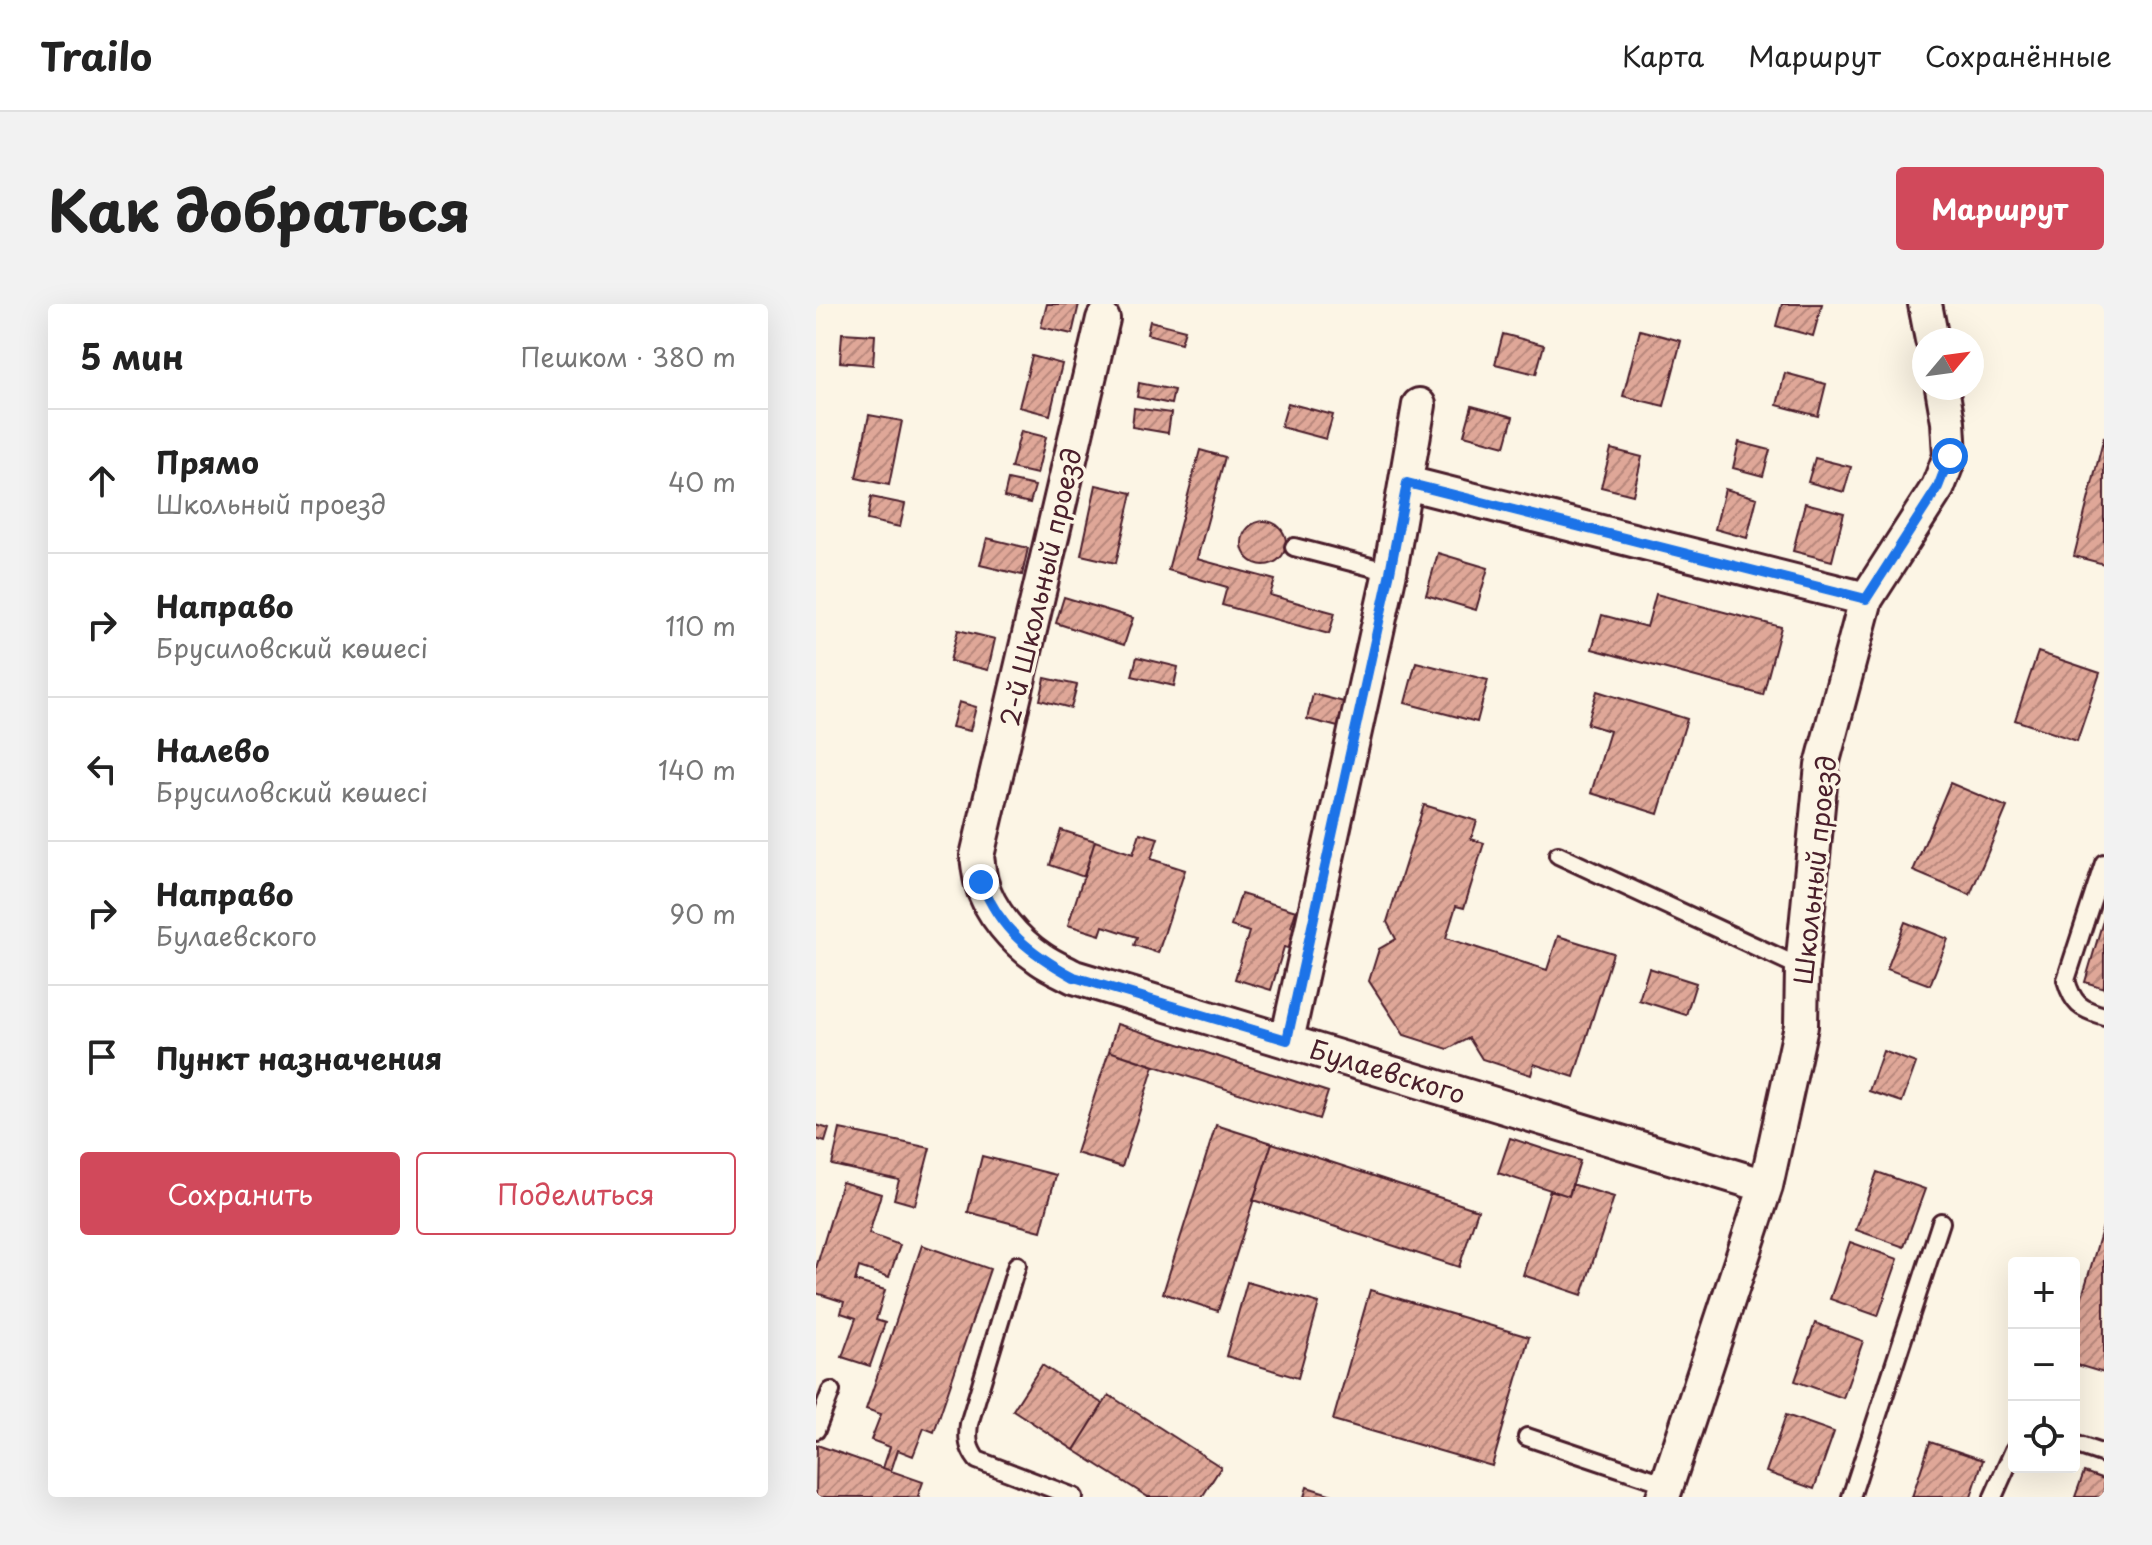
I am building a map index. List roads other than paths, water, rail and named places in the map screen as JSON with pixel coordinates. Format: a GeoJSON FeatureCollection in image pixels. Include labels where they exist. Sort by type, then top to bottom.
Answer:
{"type":"FeatureCollection","features":[{"type":"Feature","properties":{"kind":"street"},"geometry":{"type":"LineString","coordinates":[[1925,304],[1930,328]]}},
{"type":"Feature","properties":{"kind":"street","name":"2-й Школьный проезд"},"geometry":{"type":"LineString","coordinates":[[977,856],[1103,319]]}},
{"type":"Feature","properties":{"kind":"street","name":"Школьный проезд"},"geometry":{"type":"LineString","coordinates":[[1665,1490],[1766,1186],[1801,1026],[1802,968],[1822,765],[1866,599],[1938,487],[1950,456],[1944,400]]}},
{"type":"Feature","properties":{"kind":"street"},"geometry":{"type":"LineString","coordinates":[[1287,1040],[1390,572],[1419,405]]}},
{"type":"Feature","properties":{"kind":"street"},"geometry":{"type":"LineString","coordinates":[[1407,483],[1866,599]]}},
{"type":"Feature","properties":{"kind":"street","name":"Булаевского"},"geometry":{"type":"LineString","coordinates":[[977,856],[987,897],[1023,944],[1042,960],[1074,977],[1766,1186]]}},
{"type":"Feature","properties":{"kind":"lane"},"geometry":{"type":"LineString","coordinates":[[1294,547],[1390,572]]}},
{"type":"Feature","properties":{"kind":"lane"},"geometry":{"type":"LineString","coordinates":[[1558,855],[1802,968]]}},
{"type":"Feature","properties":{"kind":"lane"},"geometry":{"type":"LineString","coordinates":[[2104,863],[2066,980],[2077,1005],[2104,1016]]}},
{"type":"Feature","properties":{"kind":"lane"},"geometry":{"type":"LineString","coordinates":[[1851,1497],[1941,1222]]}},
{"type":"Feature","properties":{"kind":"lane"},"geometry":{"type":"LineString","coordinates":[[1017,1265],[967,1438],[977,1460],[1074,1497]]}},
{"type":"Feature","properties":{"kind":"lane"},"geometry":{"type":"LineString","coordinates":[[816,1430],[831,1391]]}},
{"type":"Feature","properties":{"kind":"lane"},"geometry":{"type":"LineString","coordinates":[[1527,1437],[1665,1490]]}},
{"type":"Feature","properties":{"kind":"lane"},"geometry":{"type":"LineString","coordinates":[[2080,1446],[2104,1454]]}},
{"type":"Feature","properties":{"kind":"lane"},"geometry":{"type":"LineString","coordinates":[[1993,1497],[2008,1460]]}}]}
